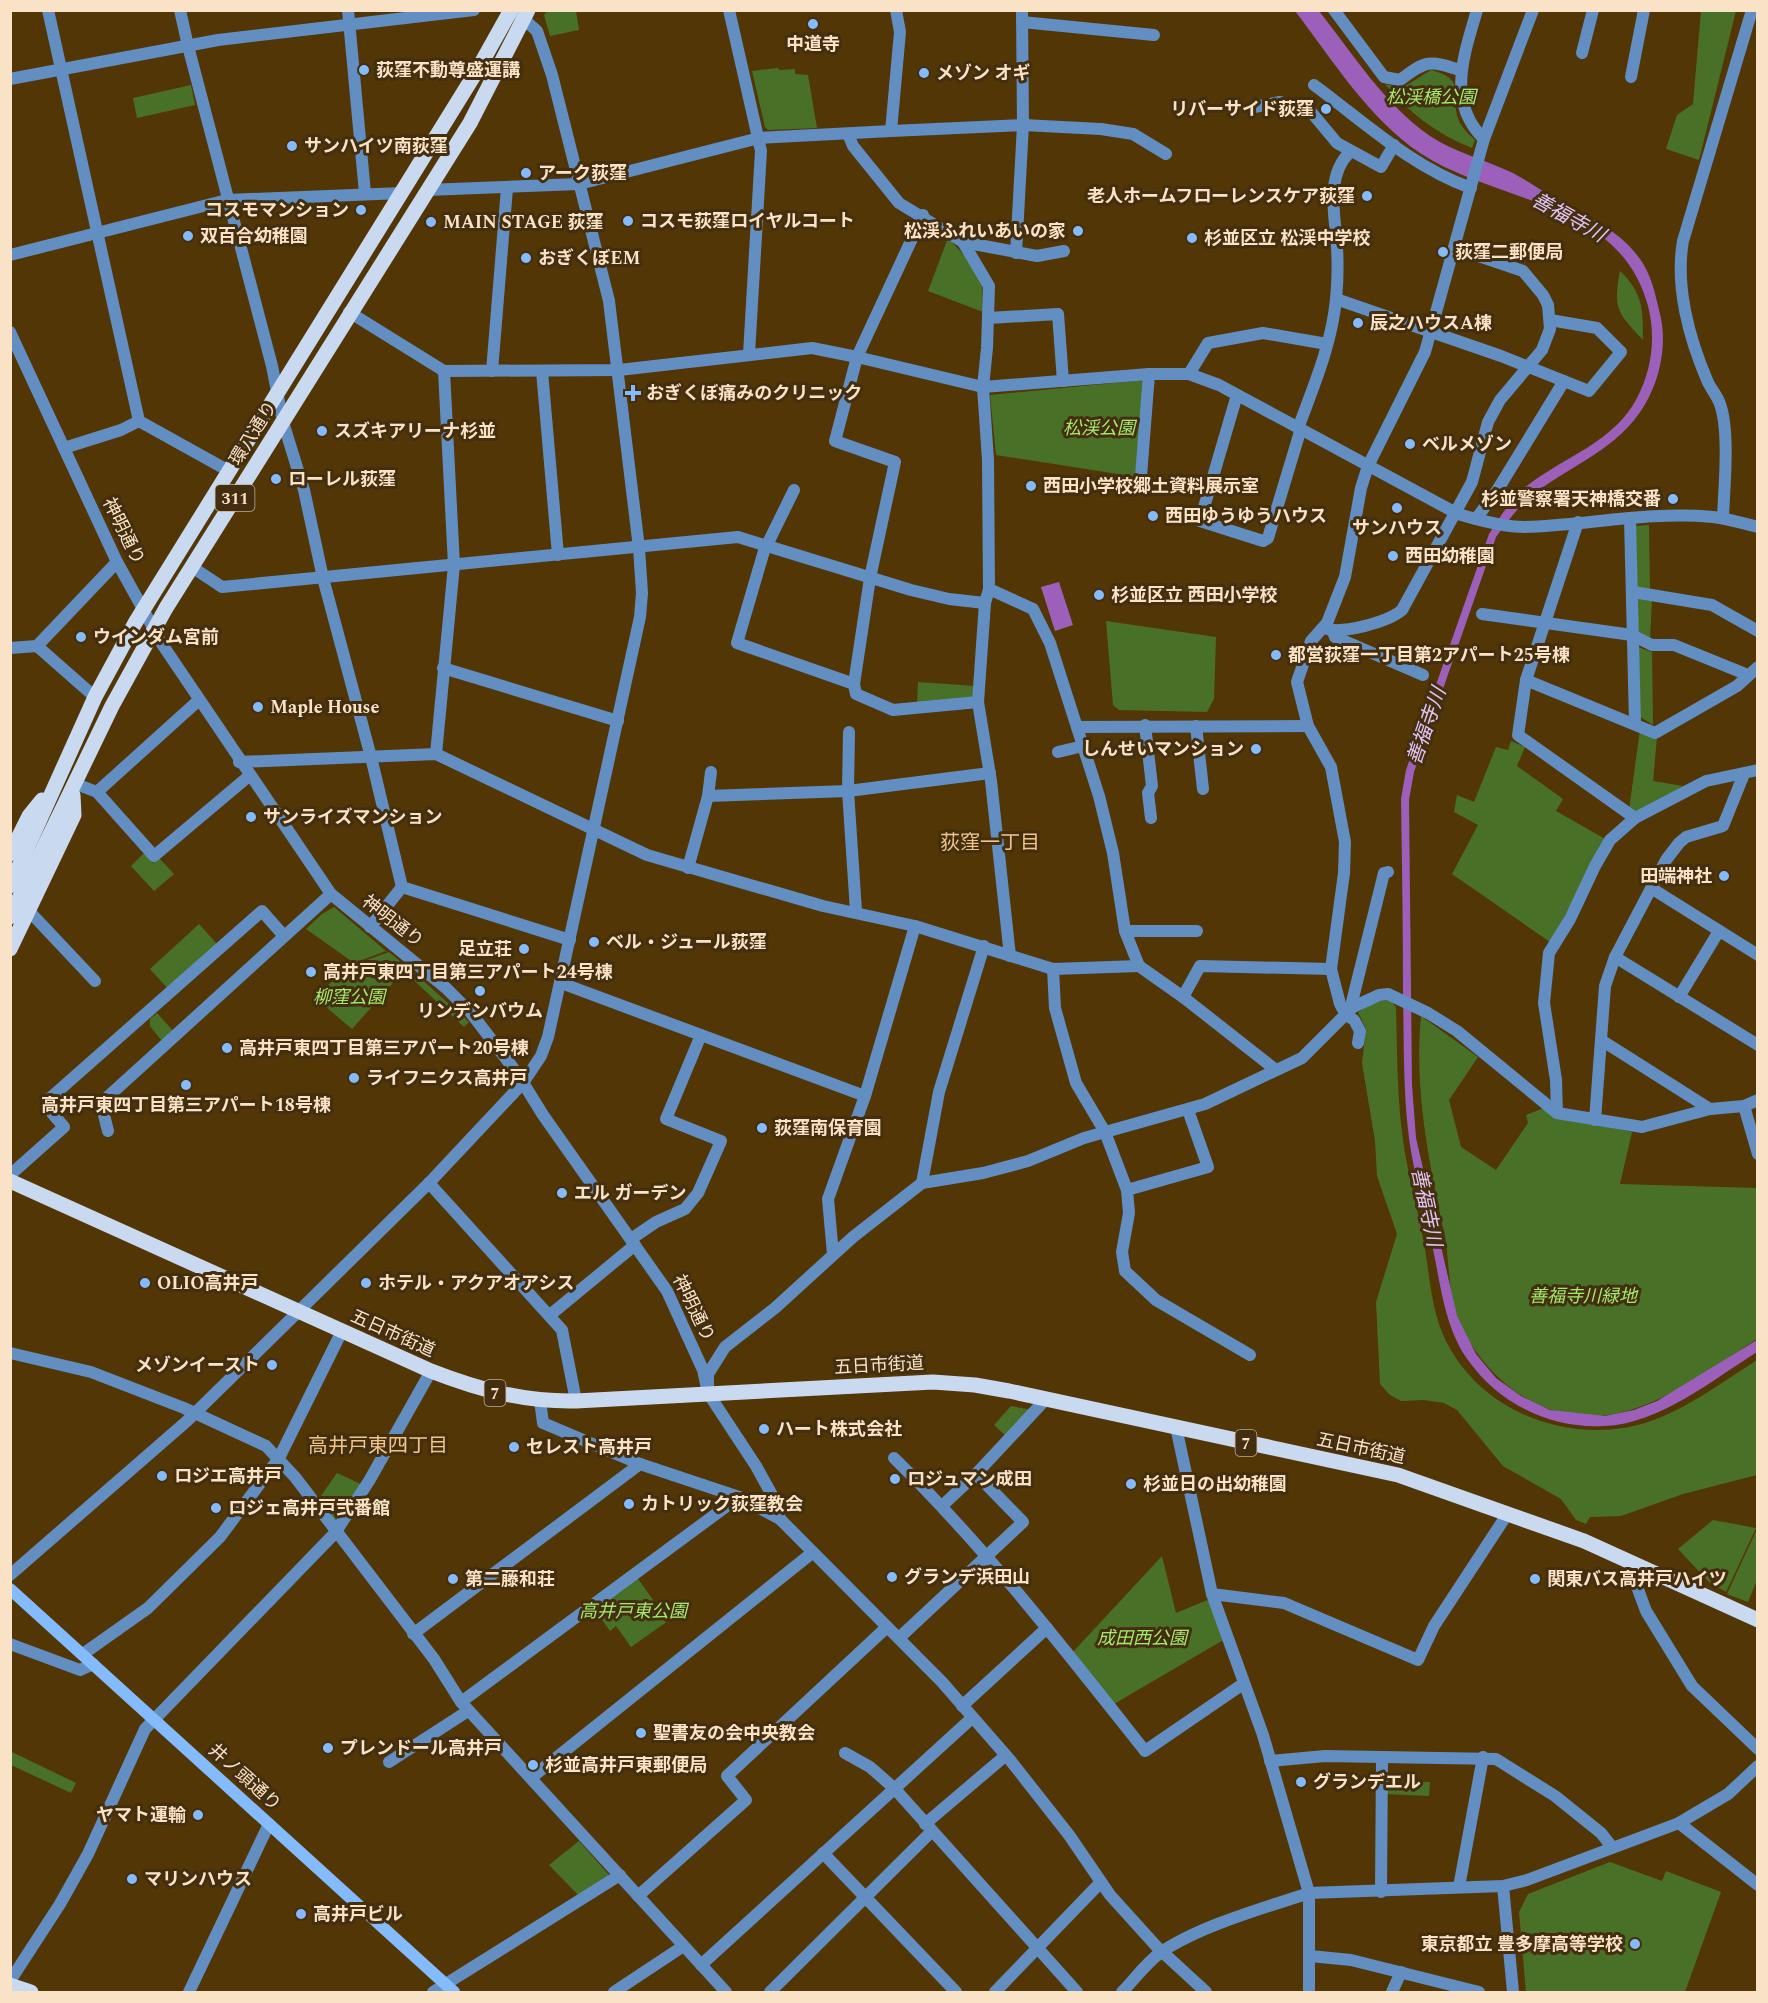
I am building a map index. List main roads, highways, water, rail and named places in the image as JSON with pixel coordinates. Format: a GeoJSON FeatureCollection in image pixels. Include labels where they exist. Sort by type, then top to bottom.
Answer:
{"type":"FeatureCollection","features":[{"type":"Feature","properties":{"kind":"main road","name":"環八通り"},"geometry":{"type":"LineString","coordinates":[[10,916],[75,788],[112,706],[154,629],[349,312],[470,123],[519,13]]}},
{"type":"Feature","properties":{"kind":"main road","name":"環八通り"},"geometry":{"type":"LineString","coordinates":[[10,886],[95,697],[143,609],[478,69],[519,13]]}},
{"type":"Feature","properties":{"kind":"main road"},"geometry":{"type":"LineString","coordinates":[[10,854],[29,816],[55,784]]}},
{"type":"Feature","properties":{"kind":"main road"},"geometry":{"type":"LineString","coordinates":[[10,949],[74,814],[75,788]]}},
{"type":"Feature","properties":{"kind":"main road","name":"五日市街道"},"geometry":{"type":"LineString","coordinates":[[10,1181],[431,1371],[498,1394],[540,1400],[576,1401],[933,1382],[975,1385],[1398,1475],[1584,1541],[1758,1620]]}},
{"type":"Feature","properties":{"kind":"main road","name":"井ノ頭通り"},"geometry":{"type":"LineString","coordinates":[[10,1589],[450,1989]]}},
{"type":"Feature","properties":{"kind":"main road"},"geometry":{"type":"LineString","coordinates":[[10,1983],[31,1992]]}},
{"type":"Feature","properties":{"kind":"water","name":"善福寺川"},"geometry":{"type":"Polygon","coordinates":[[[1295,11],[1319,11],[1384,94],[1413,123],[1430,136],[1450,147],[1513,173],[1600,223],[1622,239],[1640,259],[1647,271],[1662,322],[1663,347],[1659,371],[1650,395],[1633,421],[1608,445],[1529,498],[1496,537],[1414,772],[1409,800],[1412,1085],[1416,1138],[1457,1316],[1476,1354],[1496,1378],[1521,1396],[1550,1410],[1605,1416],[1634,1410],[1657,1401],[1757,1340],[1757,1352],[1685,1399],[1645,1418],[1625,1423],[1584,1426],[1546,1418],[1528,1411],[1511,1401],[1481,1376],[1460,1348],[1449,1321],[1414,1166],[1407,1120],[1401,799],[1406,770],[1489,534],[1522,490],[1602,437],[1627,413],[1642,387],[1649,364],[1652,329],[1648,306],[1633,271],[1611,244],[1583,224],[1552,208],[1451,170],[1420,153],[1401,139],[1352,87],[1295,11]]]}},
{"type":"Feature","properties":{"kind":"water"},"geometry":{"type":"Polygon","coordinates":[[[1059,582],[1073,625],[1055,631],[1041,587],[1059,582]]]}},
{"type":"Feature","properties":{"kind":"place","name":"中道寺"},"geometry":{"type":"Point","coordinates":[813,24]}},
{"type":"Feature","properties":{"kind":"place","name":"荻窪不動尊盛運講"},"geometry":{"type":"Point","coordinates":[364,70]}},
{"type":"Feature","properties":{"kind":"place","name":"メゾン オギ"},"geometry":{"type":"Point","coordinates":[924,73]}},
{"type":"Feature","properties":{"kind":"place","name":"リバーサイド荻窪"},"geometry":{"type":"Point","coordinates":[1326,109]}},
{"type":"Feature","properties":{"kind":"place","name":"サンハイツ南荻窪"},"geometry":{"type":"Point","coordinates":[292,146]}},
{"type":"Feature","properties":{"kind":"place","name":"アーク荻窪"},"geometry":{"type":"Point","coordinates":[526,173]}},
{"type":"Feature","properties":{"kind":"place","name":"老人ホームフローレンスケア荻窪"},"geometry":{"type":"Point","coordinates":[1367,196]}},
{"type":"Feature","properties":{"kind":"place","name":"コスモマンション"},"geometry":{"type":"Point","coordinates":[361,210]}},
{"type":"Feature","properties":{"kind":"place","name":"コスモ荻窪ロイヤルコート"},"geometry":{"type":"Point","coordinates":[628,221]}},
{"type":"Feature","properties":{"kind":"place","name":"MAIN STAGE 荻窪"},"geometry":{"type":"Point","coordinates":[431,222]}},
{"type":"Feature","properties":{"kind":"place","name":"松渓ふれいあいの家"},"geometry":{"type":"Point","coordinates":[1078,231]}},
{"type":"Feature","properties":{"kind":"place","name":"双百合幼稚園"},"geometry":{"type":"Point","coordinates":[188,236]}},
{"type":"Feature","properties":{"kind":"place","name":"杉並区立 松渓中学校"},"geometry":{"type":"Point","coordinates":[1192,238]}},
{"type":"Feature","properties":{"kind":"place","name":"荻窪二郵便局"},"geometry":{"type":"Point","coordinates":[1443,252]}},
{"type":"Feature","properties":{"kind":"place","name":"おぎくぼEM"},"geometry":{"type":"Point","coordinates":[526,258]}},
{"type":"Feature","properties":{"kind":"place","name":"辰之ハウスA棟"},"geometry":{"type":"Point","coordinates":[1358,323]}},
{"type":"Feature","properties":{"kind":"place","name":"おぎくぼ痛みのクリニック"},"geometry":{"type":"Point","coordinates":[633,393]}},
{"type":"Feature","properties":{"kind":"place","name":"スズキアリーナ杉並"},"geometry":{"type":"Point","coordinates":[322,431]}},
{"type":"Feature","properties":{"kind":"place","name":"ベルメゾン"},"geometry":{"type":"Point","coordinates":[1410,444]}},
{"type":"Feature","properties":{"kind":"place","name":"ローレル荻窪"},"geometry":{"type":"Point","coordinates":[276,479]}},
{"type":"Feature","properties":{"kind":"place","name":"西田小学校郷土資料展示室"},"geometry":{"type":"Point","coordinates":[1031,486]}},
{"type":"Feature","properties":{"kind":"place","name":"杉並警察署天神橋交番"},"geometry":{"type":"Point","coordinates":[1673,499]}},
{"type":"Feature","properties":{"kind":"place","name":"サンハウス"},"geometry":{"type":"Point","coordinates":[1397,508]}},
{"type":"Feature","properties":{"kind":"place","name":"西田ゆうゆうハウス"},"geometry":{"type":"Point","coordinates":[1153,516]}},
{"type":"Feature","properties":{"kind":"place","name":"西田幼稚園"},"geometry":{"type":"Point","coordinates":[1393,556]}},
{"type":"Feature","properties":{"kind":"place","name":"杉並区立 西田小学校"},"geometry":{"type":"Point","coordinates":[1099,595]}},
{"type":"Feature","properties":{"kind":"place","name":"ウインダム宮前"},"geometry":{"type":"Point","coordinates":[81,637]}},
{"type":"Feature","properties":{"kind":"place","name":"都営荻窪一丁目第2アパート25号棟"},"geometry":{"type":"Point","coordinates":[1276,655]}},
{"type":"Feature","properties":{"kind":"place","name":"Maple House"},"geometry":{"type":"Point","coordinates":[258,707]}},
{"type":"Feature","properties":{"kind":"place","name":"しんせいマンション"},"geometry":{"type":"Point","coordinates":[1256,749]}},
{"type":"Feature","properties":{"kind":"place","name":"サンライズマンション"},"geometry":{"type":"Point","coordinates":[251,817]}},
{"type":"Feature","properties":{"kind":"place","name":"田端神社"},"geometry":{"type":"Point","coordinates":[1724,876]}},
{"type":"Feature","properties":{"kind":"place","name":"ベル・ジュール荻窪"},"geometry":{"type":"Point","coordinates":[594,942]}},
{"type":"Feature","properties":{"kind":"place","name":"足立荘"},"geometry":{"type":"Point","coordinates":[524,949]}},
{"type":"Feature","properties":{"kind":"place","name":"高井戸東四丁目第三アパート24号棟"},"geometry":{"type":"Point","coordinates":[311,972]}},
{"type":"Feature","properties":{"kind":"place","name":"リンデンバウム"},"geometry":{"type":"Point","coordinates":[480,991]}},
{"type":"Feature","properties":{"kind":"place","name":"高井戸東四丁目第三アパート20号棟"},"geometry":{"type":"Point","coordinates":[227,1048]}},
{"type":"Feature","properties":{"kind":"place","name":"ライフニクス高井戸"},"geometry":{"type":"Point","coordinates":[354,1078]}},
{"type":"Feature","properties":{"kind":"place","name":"高井戸東四丁目第三アパート18号棟"},"geometry":{"type":"Point","coordinates":[186,1085]}},
{"type":"Feature","properties":{"kind":"place","name":"荻窪南保育園"},"geometry":{"type":"Point","coordinates":[762,1128]}},
{"type":"Feature","properties":{"kind":"place","name":"エル ガーデン"},"geometry":{"type":"Point","coordinates":[562,1193]}},
{"type":"Feature","properties":{"kind":"place","name":"OLIO高井戸"},"geometry":{"type":"Point","coordinates":[145,1283]}},
{"type":"Feature","properties":{"kind":"place","name":"ホテル・アクアオアシス"},"geometry":{"type":"Point","coordinates":[366,1283]}},
{"type":"Feature","properties":{"kind":"place","name":"メゾンイースト"},"geometry":{"type":"Point","coordinates":[272,1365]}},
{"type":"Feature","properties":{"kind":"place","name":"ハート株式会社"},"geometry":{"type":"Point","coordinates":[764,1429]}},
{"type":"Feature","properties":{"kind":"place","name":"セレスト高井戸"},"geometry":{"type":"Point","coordinates":[514,1447]}},
{"type":"Feature","properties":{"kind":"place","name":"ロジエ高井戸"},"geometry":{"type":"Point","coordinates":[162,1476]}},
{"type":"Feature","properties":{"kind":"place","name":"ロジュマン成田"},"geometry":{"type":"Point","coordinates":[895,1479]}},
{"type":"Feature","properties":{"kind":"place","name":"杉並日の出幼稚園"},"geometry":{"type":"Point","coordinates":[1131,1484]}},
{"type":"Feature","properties":{"kind":"place","name":"カトリック荻窪教会"},"geometry":{"type":"Point","coordinates":[629,1504]}},
{"type":"Feature","properties":{"kind":"place","name":"ロジェ高井戸弐番館"},"geometry":{"type":"Point","coordinates":[216,1508]}},
{"type":"Feature","properties":{"kind":"place","name":"グランデ浜田山"},"geometry":{"type":"Point","coordinates":[892,1577]}},
{"type":"Feature","properties":{"kind":"place","name":"第二藤和荘"},"geometry":{"type":"Point","coordinates":[453,1579]}},
{"type":"Feature","properties":{"kind":"place","name":"関東バス高井戸ハイツ"},"geometry":{"type":"Point","coordinates":[1535,1579]}},
{"type":"Feature","properties":{"kind":"place","name":"聖書友の会中央教会"},"geometry":{"type":"Point","coordinates":[641,1733]}},
{"type":"Feature","properties":{"kind":"place","name":"プレンドール高井戸"},"geometry":{"type":"Point","coordinates":[328,1748]}},
{"type":"Feature","properties":{"kind":"place","name":"杉並高井戸東郵便局"},"geometry":{"type":"Point","coordinates":[533,1765]}},
{"type":"Feature","properties":{"kind":"place","name":"グランデエル"},"geometry":{"type":"Point","coordinates":[1301,1782]}},
{"type":"Feature","properties":{"kind":"place","name":"ヤマト運輸"},"geometry":{"type":"Point","coordinates":[198,1815]}},
{"type":"Feature","properties":{"kind":"place","name":"マリンハウス"},"geometry":{"type":"Point","coordinates":[132,1879]}},
{"type":"Feature","properties":{"kind":"place","name":"高井戸ビル"},"geometry":{"type":"Point","coordinates":[301,1914]}},
{"type":"Feature","properties":{"kind":"place","name":"東京都立 豊多摩高等学校"},"geometry":{"type":"Point","coordinates":[1635,1944]}},
{"type":"Feature","properties":{"kind":"district","name":"荻窪一丁目"},"geometry":{"type":"Point","coordinates":[990,842]}},
{"type":"Feature","properties":{"kind":"district","name":"高井戸東四丁目"},"geometry":{"type":"Point","coordinates":[378,1445]}},
{"type":"Feature","properties":{"kind":"park label","name":"松渓橋公園"},"geometry":{"type":"Point","coordinates":[1431,97]}},
{"type":"Feature","properties":{"kind":"park label","name":"松渓公園"},"geometry":{"type":"Point","coordinates":[1099,428]}},
{"type":"Feature","properties":{"kind":"park label","name":"柳窪公園"},"geometry":{"type":"Point","coordinates":[349,997]}},
{"type":"Feature","properties":{"kind":"park label","name":"善福寺川緑地"},"geometry":{"type":"Point","coordinates":[1583,1296]}},
{"type":"Feature","properties":{"kind":"park label","name":"高井戸東公園"},"geometry":{"type":"Point","coordinates":[633,1611]}},
{"type":"Feature","properties":{"kind":"park label","name":"成田西公園"},"geometry":{"type":"Point","coordinates":[1142,1638]}}]}
